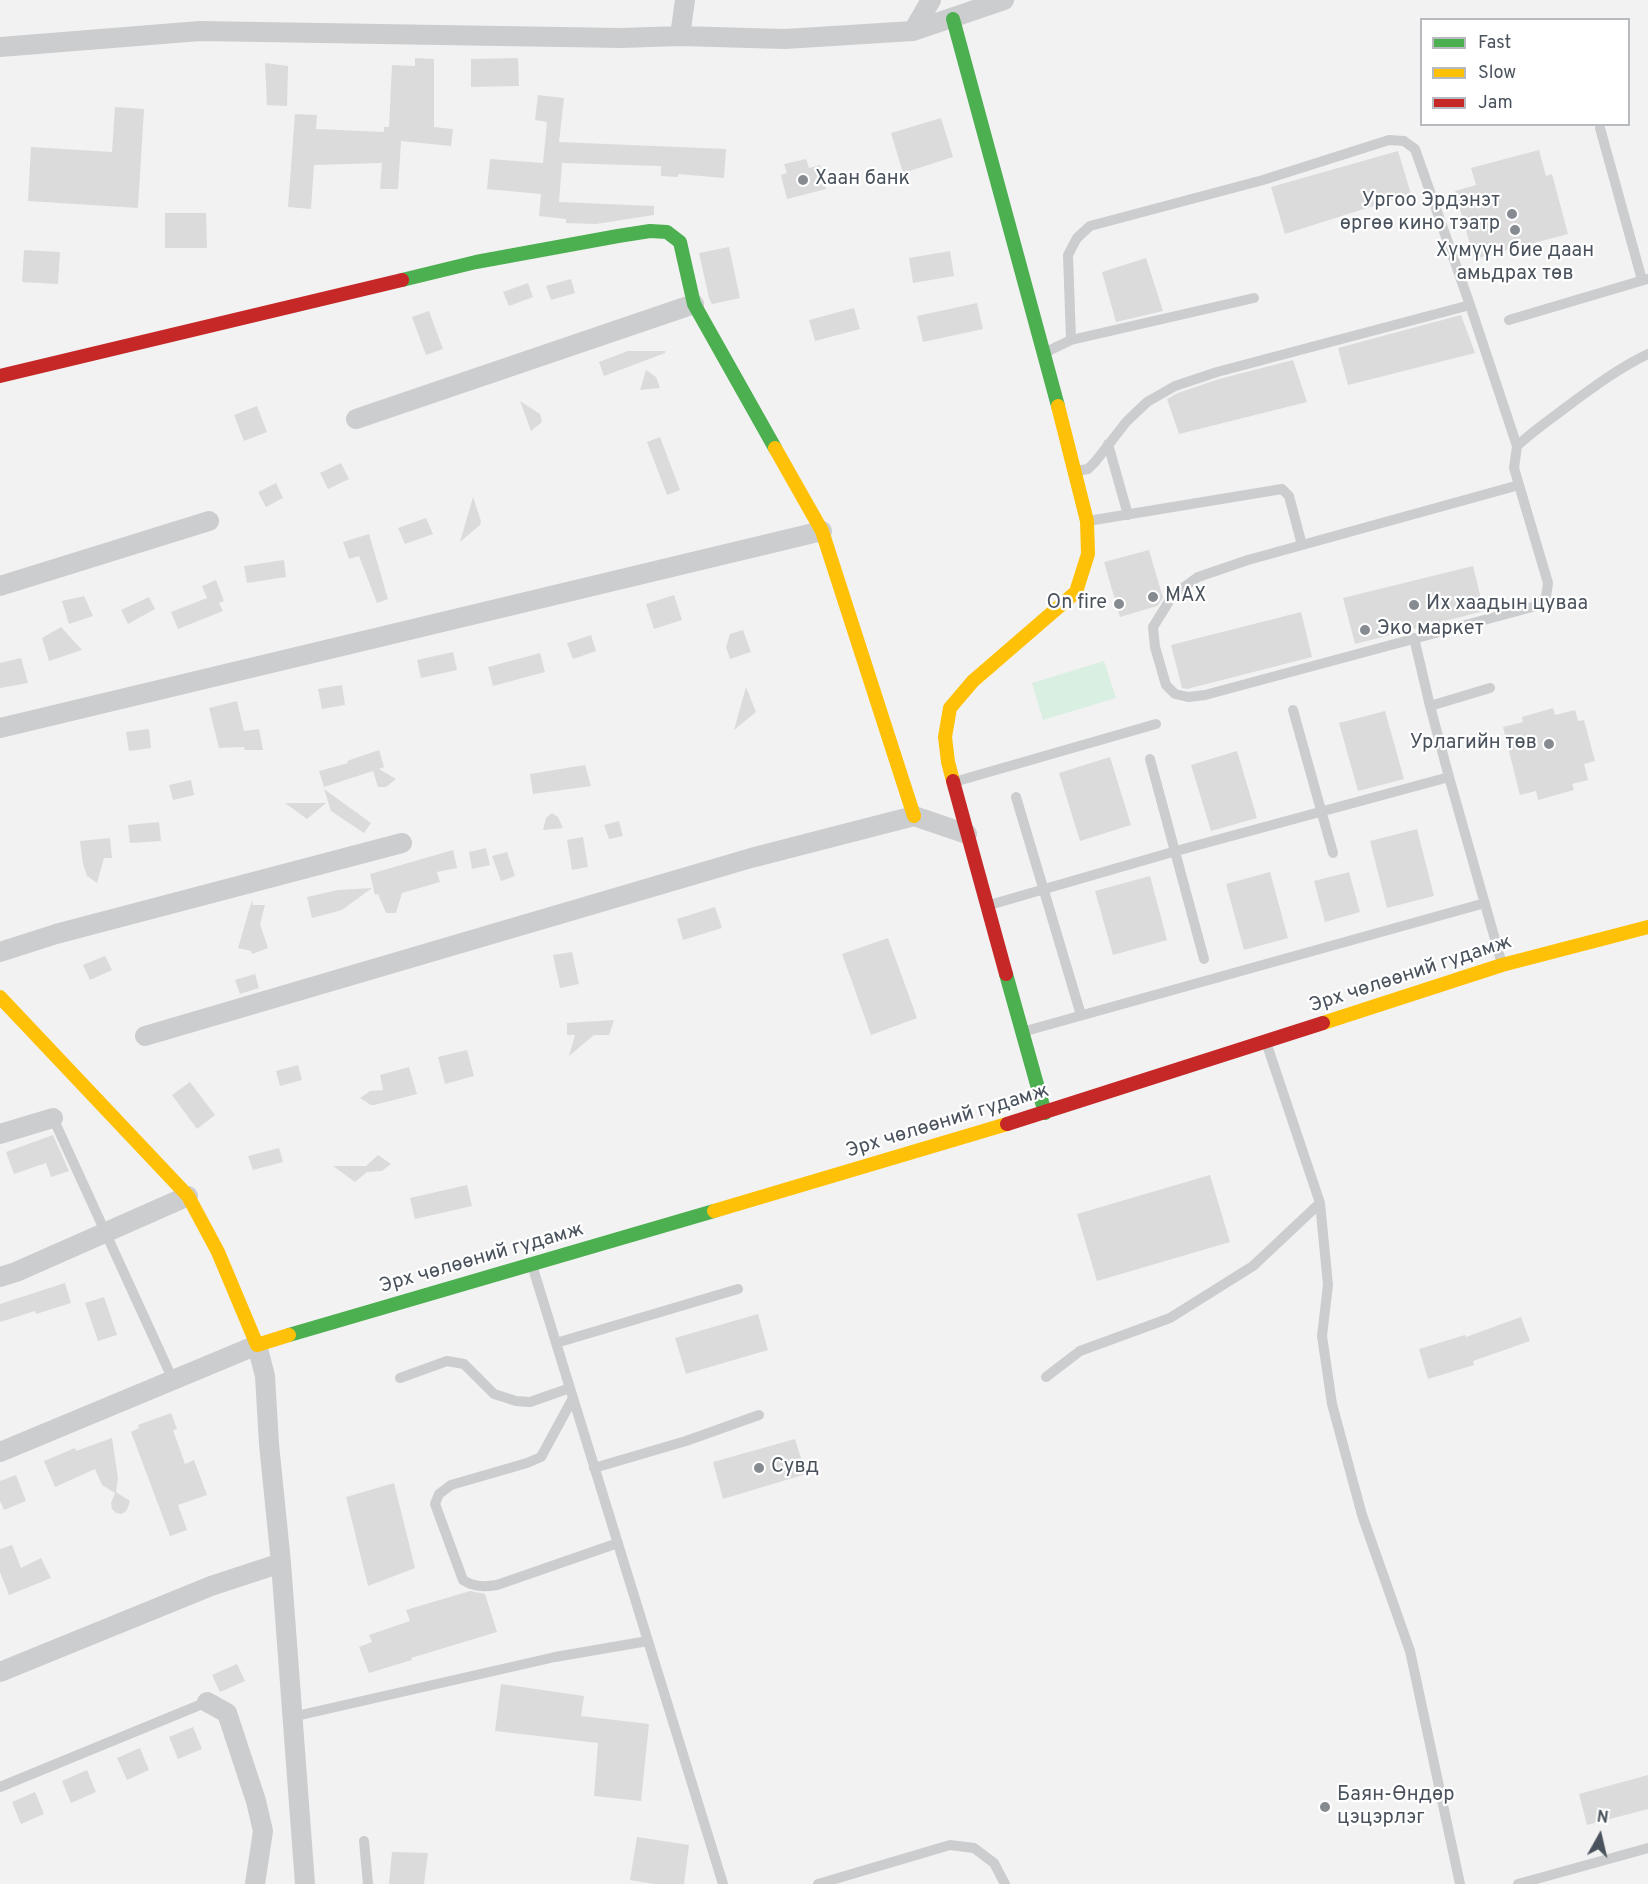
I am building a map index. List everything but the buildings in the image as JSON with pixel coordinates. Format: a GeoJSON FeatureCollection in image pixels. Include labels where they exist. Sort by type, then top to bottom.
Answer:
{"type":"FeatureCollection","features":[{"type":"Feature","properties":{"kind":"street"},"geometry":{"type":"LineString","coordinates":[[680,36],[685,0]]}},
{"type":"Feature","properties":{"kind":"street"},"geometry":{"type":"LineString","coordinates":[[913,31],[931,0]]}},
{"type":"Feature","properties":{"kind":"street"},"geometry":{"type":"LineString","coordinates":[[0,47],[200,31],[785,39],[913,31],[1004,0]]}},
{"type":"Feature","properties":{"kind":"street"},"geometry":{"type":"LineString","coordinates":[[953,19],[1076,471],[1087,521],[1088,554],[1076,592],[973,681],[950,708],[945,737],[948,762],[966,834],[1045,1113]]}},
{"type":"Feature","properties":{"kind":"street"},"geometry":{"type":"LineString","coordinates":[[0,376],[476,262],[650,231],[667,232],[680,242],[694,304],[822,531],[914,816]]}},
{"type":"Feature","properties":{"kind":"street"},"geometry":{"type":"LineString","coordinates":[[356,419],[694,304]]}},
{"type":"Feature","properties":{"kind":"street"},"geometry":{"type":"LineString","coordinates":[[0,586],[209,521]]}},
{"type":"Feature","properties":{"kind":"street"},"geometry":{"type":"LineString","coordinates":[[0,728],[822,531]]}},
{"type":"Feature","properties":{"kind":"street"},"geometry":{"type":"LineString","coordinates":[[145,1036],[751,858],[914,816],[966,834]]}},
{"type":"Feature","properties":{"kind":"street"},"geometry":{"type":"LineString","coordinates":[[0,952],[67,931],[402,843]]}},
{"type":"Feature","properties":{"kind":"street","name":"Эрх чөлөөний гудамж"},"geometry":{"type":"LineString","coordinates":[[257,1346],[1045,1113],[1502,965],[1648,927]]}},
{"type":"Feature","properties":{"kind":"street"},"geometry":{"type":"LineString","coordinates":[[0,997],[188,1196],[218,1252],[257,1346],[265,1376],[268,1444],[281,1563],[305,1884]]}},
{"type":"Feature","properties":{"kind":"street"},"geometry":{"type":"LineString","coordinates":[[0,1134],[53,1118]]}},
{"type":"Feature","properties":{"kind":"street"},"geometry":{"type":"LineString","coordinates":[[0,1277],[188,1196]]}},
{"type":"Feature","properties":{"kind":"street"},"geometry":{"type":"LineString","coordinates":[[0,1452],[257,1346]]}},
{"type":"Feature","properties":{"kind":"street"},"geometry":{"type":"LineString","coordinates":[[0,1672],[211,1586],[281,1563]]}},
{"type":"Feature","properties":{"kind":"street"},"geometry":{"type":"LineString","coordinates":[[207,1702],[227,1713],[256,1801],[263,1831],[255,1884]]}},
{"type":"Feature","properties":{"kind":"lane"},"geometry":{"type":"LineString","coordinates":[[1509,320],[1645,279],[1600,128]]}},
{"type":"Feature","properties":{"kind":"lane"},"geometry":{"type":"LineString","coordinates":[[1071,340],[1068,255],[1077,238],[1090,226],[1263,180],[1389,140],[1404,141],[1415,150],[1470,305],[1516,446],[1515,468],[1548,583],[1546,597],[1536,606],[1205,695],[1188,697],[1175,694],[1166,685],[1155,647],[1153,627],[1173,595],[1198,577],[1248,560],[1519,485]]}},
{"type":"Feature","properties":{"kind":"lane"},"geometry":{"type":"LineString","coordinates":[[1044,352],[1071,340],[1254,298]]}},
{"type":"Feature","properties":{"kind":"lane"},"geometry":{"type":"LineString","coordinates":[[1076,471],[1088,468],[1126,421],[1148,402],[1175,386],[1217,372],[1470,305]]}},
{"type":"Feature","properties":{"kind":"lane"},"geometry":{"type":"LineString","coordinates":[[1516,446],[1597,384],[1626,364],[1648,354]]}},
{"type":"Feature","properties":{"kind":"lane"},"geometry":{"type":"LineString","coordinates":[[1108,444],[1128,515]]}},
{"type":"Feature","properties":{"kind":"lane"},"geometry":{"type":"LineString","coordinates":[[1087,521],[1282,489],[1289,496],[1302,545]]}},
{"type":"Feature","properties":{"kind":"lane"},"geometry":{"type":"LineString","coordinates":[[1414,638],[1449,777],[1502,965]]}},
{"type":"Feature","properties":{"kind":"lane"},"geometry":{"type":"LineString","coordinates":[[1430,706],[1490,688]]}},
{"type":"Feature","properties":{"kind":"lane"},"geometry":{"type":"LineString","coordinates":[[1293,710],[1333,853]]}},
{"type":"Feature","properties":{"kind":"lane"},"geometry":{"type":"LineString","coordinates":[[953,782],[1156,724]]}},
{"type":"Feature","properties":{"kind":"lane"},"geometry":{"type":"LineString","coordinates":[[1150,759],[1204,959]]}},
{"type":"Feature","properties":{"kind":"lane"},"geometry":{"type":"LineString","coordinates":[[986,906],[1176,851],[1449,777]]}},
{"type":"Feature","properties":{"kind":"lane"},"geometry":{"type":"LineString","coordinates":[[1016,797],[1081,1016]]}},
{"type":"Feature","properties":{"kind":"lane"},"geometry":{"type":"LineString","coordinates":[[1021,1032],[1485,903]]}},
{"type":"Feature","properties":{"kind":"lane"},"geometry":{"type":"LineString","coordinates":[[1266,1042],[1320,1203],[1328,1285],[1322,1336],[1332,1404],[1362,1515],[1410,1652],[1460,1884]]}},
{"type":"Feature","properties":{"kind":"lane"},"geometry":{"type":"LineString","coordinates":[[53,1118],[173,1380]]}},
{"type":"Feature","properties":{"kind":"lane"},"geometry":{"type":"LineString","coordinates":[[1046,1377],[1080,1351],[1170,1318],[1253,1266],[1320,1203]]}},
{"type":"Feature","properties":{"kind":"lane"},"geometry":{"type":"LineString","coordinates":[[532,1265],[723,1884]]}},
{"type":"Feature","properties":{"kind":"lane"},"geometry":{"type":"LineString","coordinates":[[556,1343],[738,1289]]}},
{"type":"Feature","properties":{"kind":"lane"},"geometry":{"type":"LineString","coordinates":[[400,1378],[447,1361],[464,1364],[494,1395],[516,1401],[530,1402],[571,1393]]}},
{"type":"Feature","properties":{"kind":"lane"},"geometry":{"type":"LineString","coordinates":[[571,1393],[541,1456],[527,1463],[451,1485],[439,1494],[435,1504],[463,1580],[470,1585],[483,1587],[498,1585],[618,1543]]}},
{"type":"Feature","properties":{"kind":"lane"},"geometry":{"type":"LineString","coordinates":[[594,1468],[686,1441],[759,1415]]}},
{"type":"Feature","properties":{"kind":"lane"},"geometry":{"type":"LineString","coordinates":[[292,1717],[555,1657],[648,1641]]}},
{"type":"Feature","properties":{"kind":"lane"},"geometry":{"type":"LineString","coordinates":[[0,1787],[207,1702]]}},
{"type":"Feature","properties":{"kind":"lane"},"geometry":{"type":"LineString","coordinates":[[364,1840],[368,1884]]}},
{"type":"Feature","properties":{"kind":"lane"},"geometry":{"type":"LineString","coordinates":[[818,1884],[950,1845],[974,1848],[994,1863],[1005,1884]]}},
{"type":"Feature","properties":{"kind":"lane"},"geometry":{"type":"LineString","coordinates":[[1518,1884],[1648,1848]]}},
{"type":"Feature","properties":{"kind":"green space"},"geometry":{"type":"Polygon","coordinates":[[[1104,661],[1116,698],[1043,720],[1032,683],[1104,661]]]}},
{"type":"Feature","properties":{"kind":"traffic: fast"},"geometry":{"type":"LineString","coordinates":[[953,19],[1058,406]]}},
{"type":"Feature","properties":{"kind":"traffic: fast"},"geometry":{"type":"LineString","coordinates":[[402,280],[476,262],[618,236],[650,231],[667,232],[680,242],[694,304],[775,448]]}},
{"type":"Feature","properties":{"kind":"traffic: fast"},"geometry":{"type":"LineString","coordinates":[[1006,974],[1045,1113]]}},
{"type":"Feature","properties":{"kind":"traffic: fast"},"geometry":{"type":"LineString","coordinates":[[289,1335],[714,1211]]}},
{"type":"Feature","properties":{"kind":"traffic: slow"},"geometry":{"type":"LineString","coordinates":[[953,781],[945,737],[950,708],[973,681],[1076,592],[1088,554],[1087,521],[1058,406]]}},
{"type":"Feature","properties":{"kind":"traffic: slow"},"geometry":{"type":"LineString","coordinates":[[775,448],[822,531],[914,816]]}},
{"type":"Feature","properties":{"kind":"traffic: slow"},"geometry":{"type":"LineString","coordinates":[[1323,1023],[1502,965],[1648,927]]}},
{"type":"Feature","properties":{"kind":"traffic: slow"},"geometry":{"type":"LineString","coordinates":[[0,997],[188,1196],[218,1252],[257,1345],[289,1335]]}},
{"type":"Feature","properties":{"kind":"traffic: slow"},"geometry":{"type":"LineString","coordinates":[[714,1211],[1007,1124]]}},
{"type":"Feature","properties":{"kind":"traffic: jam"},"geometry":{"type":"LineString","coordinates":[[0,376],[402,280]]}},
{"type":"Feature","properties":{"kind":"traffic: jam"},"geometry":{"type":"LineString","coordinates":[[953,781],[1006,974]]}},
{"type":"Feature","properties":{"kind":"traffic: jam"},"geometry":{"type":"LineString","coordinates":[[1007,1124],[1323,1023]]}},
{"type":"Feature","properties":{"kind":"place","name":"Хаан банк"},"geometry":{"type":"Point","coordinates":[803,180]}},
{"type":"Feature","properties":{"kind":"place","name":"Ургоо Эрдэнэт өргөө кино тэатр"},"geometry":{"type":"Point","coordinates":[1512,214]}},
{"type":"Feature","properties":{"kind":"place","name":"Хүмүүн бие даан амьдрах төв"},"geometry":{"type":"Point","coordinates":[1515,230]}},
{"type":"Feature","properties":{"kind":"place","name":"МАХ"},"geometry":{"type":"Point","coordinates":[1153,597]}},
{"type":"Feature","properties":{"kind":"place","name":"On fire"},"geometry":{"type":"Point","coordinates":[1119,604]}},
{"type":"Feature","properties":{"kind":"place","name":"Их хаадын цуваа"},"geometry":{"type":"Point","coordinates":[1414,605]}},
{"type":"Feature","properties":{"kind":"place","name":"Эко маркет"},"geometry":{"type":"Point","coordinates":[1365,630]}},
{"type":"Feature","properties":{"kind":"place","name":"Урлагийн төв"},"geometry":{"type":"Point","coordinates":[1549,744]}},
{"type":"Feature","properties":{"kind":"place","name":"Сувд"},"geometry":{"type":"Point","coordinates":[759,1468]}},
{"type":"Feature","properties":{"kind":"place","name":"Баян-Өндөр цэцэрлэг"},"geometry":{"type":"Point","coordinates":[1325,1807]}}]}
